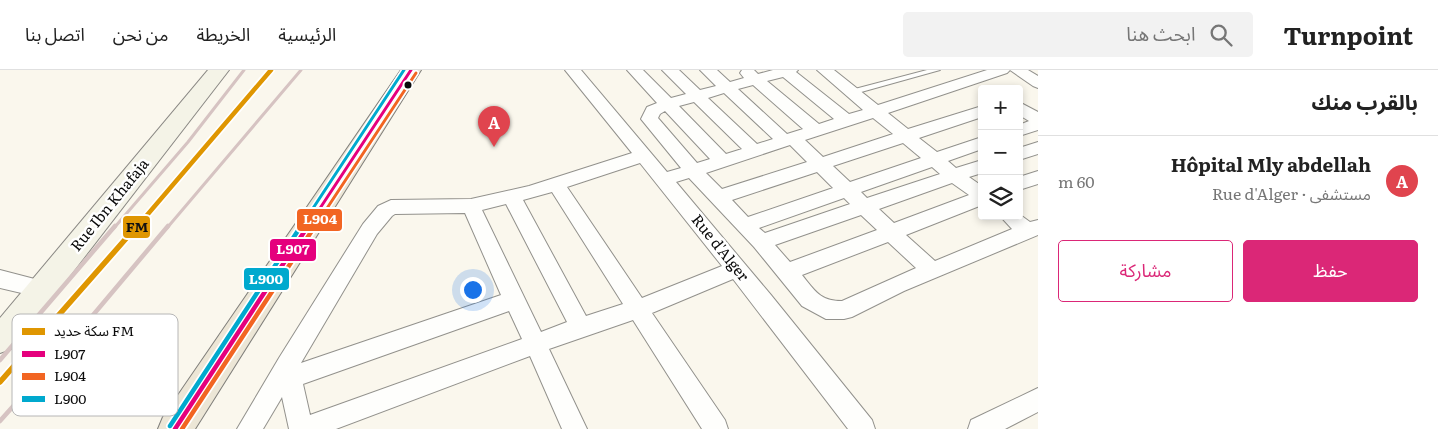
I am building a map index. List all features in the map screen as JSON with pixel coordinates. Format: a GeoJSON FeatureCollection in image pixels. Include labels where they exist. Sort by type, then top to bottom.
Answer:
{"type":"FeatureCollection","features":[{"type":"Feature","properties":{"kind":"main road"},"geometry":{"type":"LineString","coordinates":[[175,429],[411,70]]}},
{"type":"Feature","properties":{"kind":"street","name":"Rue Ibn Khafaja"},"geometry":{"type":"LineString","coordinates":[[21,314],[219,70]]}},
{"type":"Feature","properties":{"kind":"street","name":"Rue d'Alger"},"geometry":{"type":"LineString","coordinates":[[573,70],[737,269],[863,429]]}},
{"type":"Feature","properties":{"kind":"street"},"geometry":{"type":"LineString","coordinates":[[635,70],[722,161]]}},
{"type":"Feature","properties":{"kind":"street"},"geometry":{"type":"LineString","coordinates":[[670,70],[754,150]]}},
{"type":"Feature","properties":{"kind":"street"},"geometry":{"type":"LineString","coordinates":[[708,70],[819,165],[932,271]]}},
{"type":"Feature","properties":{"kind":"street"},"geometry":{"type":"LineString","coordinates":[[825,70],[978,194]]}},
{"type":"Feature","properties":{"kind":"street"},"geometry":{"type":"LineString","coordinates":[[663,178],[693,171],[1002,70]]}},
{"type":"Feature","properties":{"kind":"street"},"geometry":{"type":"LineString","coordinates":[[1018,70],[1038,83]]}},
{"type":"Feature","properties":{"kind":"street"},"geometry":{"type":"LineString","coordinates":[[846,120],[788,71],[750,75],[727,88],[667,104],[653,111],[649,119],[693,171],[746,225],[810,300],[822,309],[844,310],[1033,229]]}},
{"type":"Feature","properties":{"kind":"street"},"geometry":{"type":"LineString","coordinates":[[750,75],[815,130]]}},
{"type":"Feature","properties":{"kind":"street"},"geometry":{"type":"LineString","coordinates":[[1023,110],[1038,120]]}},
{"type":"Feature","properties":{"kind":"street"},"geometry":{"type":"LineString","coordinates":[[720,197],[978,112]]}},
{"type":"Feature","properties":{"kind":"street"},"geometry":{"type":"LineString","coordinates":[[1022,130],[1038,124]]}},
{"type":"Feature","properties":{"kind":"street"},"geometry":{"type":"LineString","coordinates":[[746,225],[978,144]]}},
{"type":"Feature","properties":{"kind":"street"},"geometry":{"type":"LineString","coordinates":[[1023,153],[1038,148]]}},
{"type":"Feature","properties":{"kind":"street"},"geometry":{"type":"LineString","coordinates":[[249,429],[289,372],[370,229],[385,211],[399,206],[471,206],[556,184],[643,156]]}},
{"type":"Feature","properties":{"kind":"street"},"geometry":{"type":"LineString","coordinates":[[761,242],[978,167]]}},
{"type":"Feature","properties":{"kind":"street"},"geometry":{"type":"LineString","coordinates":[[1023,183],[1038,177]]}},
{"type":"Feature","properties":{"kind":"street"},"geometry":{"type":"LineString","coordinates":[[556,184],[716,429]]}},
{"type":"Feature","properties":{"kind":"street"},"geometry":{"type":"LineString","coordinates":[[511,196],[581,327]]}},
{"type":"Feature","properties":{"kind":"street"},"geometry":{"type":"LineString","coordinates":[[787,272],[978,199]]}},
{"type":"Feature","properties":{"kind":"street"},"geometry":{"type":"LineString","coordinates":[[471,206],[513,300],[537,345],[575,429]]}},
{"type":"Feature","properties":{"kind":"street"},"geometry":{"type":"LineString","coordinates":[[1016,220],[1033,229]]}},
{"type":"Feature","properties":{"kind":"street"},"geometry":{"type":"LineString","coordinates":[[289,372],[303,429],[537,345],[581,327],[638,309],[737,269]]}},
{"type":"Feature","properties":{"kind":"street"},"geometry":{"type":"LineString","coordinates":[[0,279],[42,289]]}},
{"type":"Feature","properties":{"kind":"street"},"geometry":{"type":"LineString","coordinates":[[289,372],[513,300]]}},
{"type":"Feature","properties":{"kind":"street","name":"Rue Ibn Khafaja"},"geometry":{"type":"LineString","coordinates":[[0,338],[12,324]]}},
{"type":"Feature","properties":{"kind":"street"},"geometry":{"type":"LineString","coordinates":[[980,429],[1038,399]]}},
{"type":"Feature","properties":{"kind":"lane"},"geometry":{"type":"LineString","coordinates":[[854,92],[936,70]]}},
{"type":"Feature","properties":{"kind":"railway"},"geometry":{"type":"LineString","coordinates":[[114,228],[188,142],[244,70]]}},
{"type":"Feature","properties":{"kind":"railway"},"geometry":{"type":"LineString","coordinates":[[167,228],[301,70]]}},
{"type":"Feature","properties":{"kind":"railway"},"geometry":{"type":"LineString","coordinates":[[39,314],[115,226]]}},
{"type":"Feature","properties":{"kind":"railway"},"geometry":{"type":"LineString","coordinates":[[94,314],[168,226]]}},
{"type":"Feature","properties":{"kind":"railway"},"geometry":{"type":"LineString","coordinates":[[0,360],[12,346]]}},
{"type":"Feature","properties":{"kind":"railway"},"geometry":{"type":"LineString","coordinates":[[0,421],[12,408]]}},
{"type":"Feature","properties":{"kind":"rail line","name":"FM"},"geometry":{"type":"LineString","coordinates":[[60,314],[191,165],[271,70]]}},
{"type":"Feature","properties":{"kind":"rail line","name":"FM"},"geometry":{"type":"LineString","coordinates":[[0,382],[12,368]]}},
{"type":"Feature","properties":{"kind":"transit line","name":"L900"},"geometry":{"type":"LineString","coordinates":[[178,414],[404,70]]}},
{"type":"Feature","properties":{"kind":"transit line","name":"L907"},"geometry":{"type":"LineString","coordinates":[[175,429],[411,70]]}},
{"type":"Feature","properties":{"kind":"transit line","name":"L904"},"geometry":{"type":"LineString","coordinates":[[182,429],[416,73]]}},
{"type":"Feature","properties":{"kind":"transit line","name":"L900"},"geometry":{"type":"LineString","coordinates":[[170,426],[177,416]]}},
{"type":"Feature","properties":{"kind":"place","name":"Hôpital Mly abdellah"},"geometry":{"type":"Point","coordinates":[494,147]}}]}
